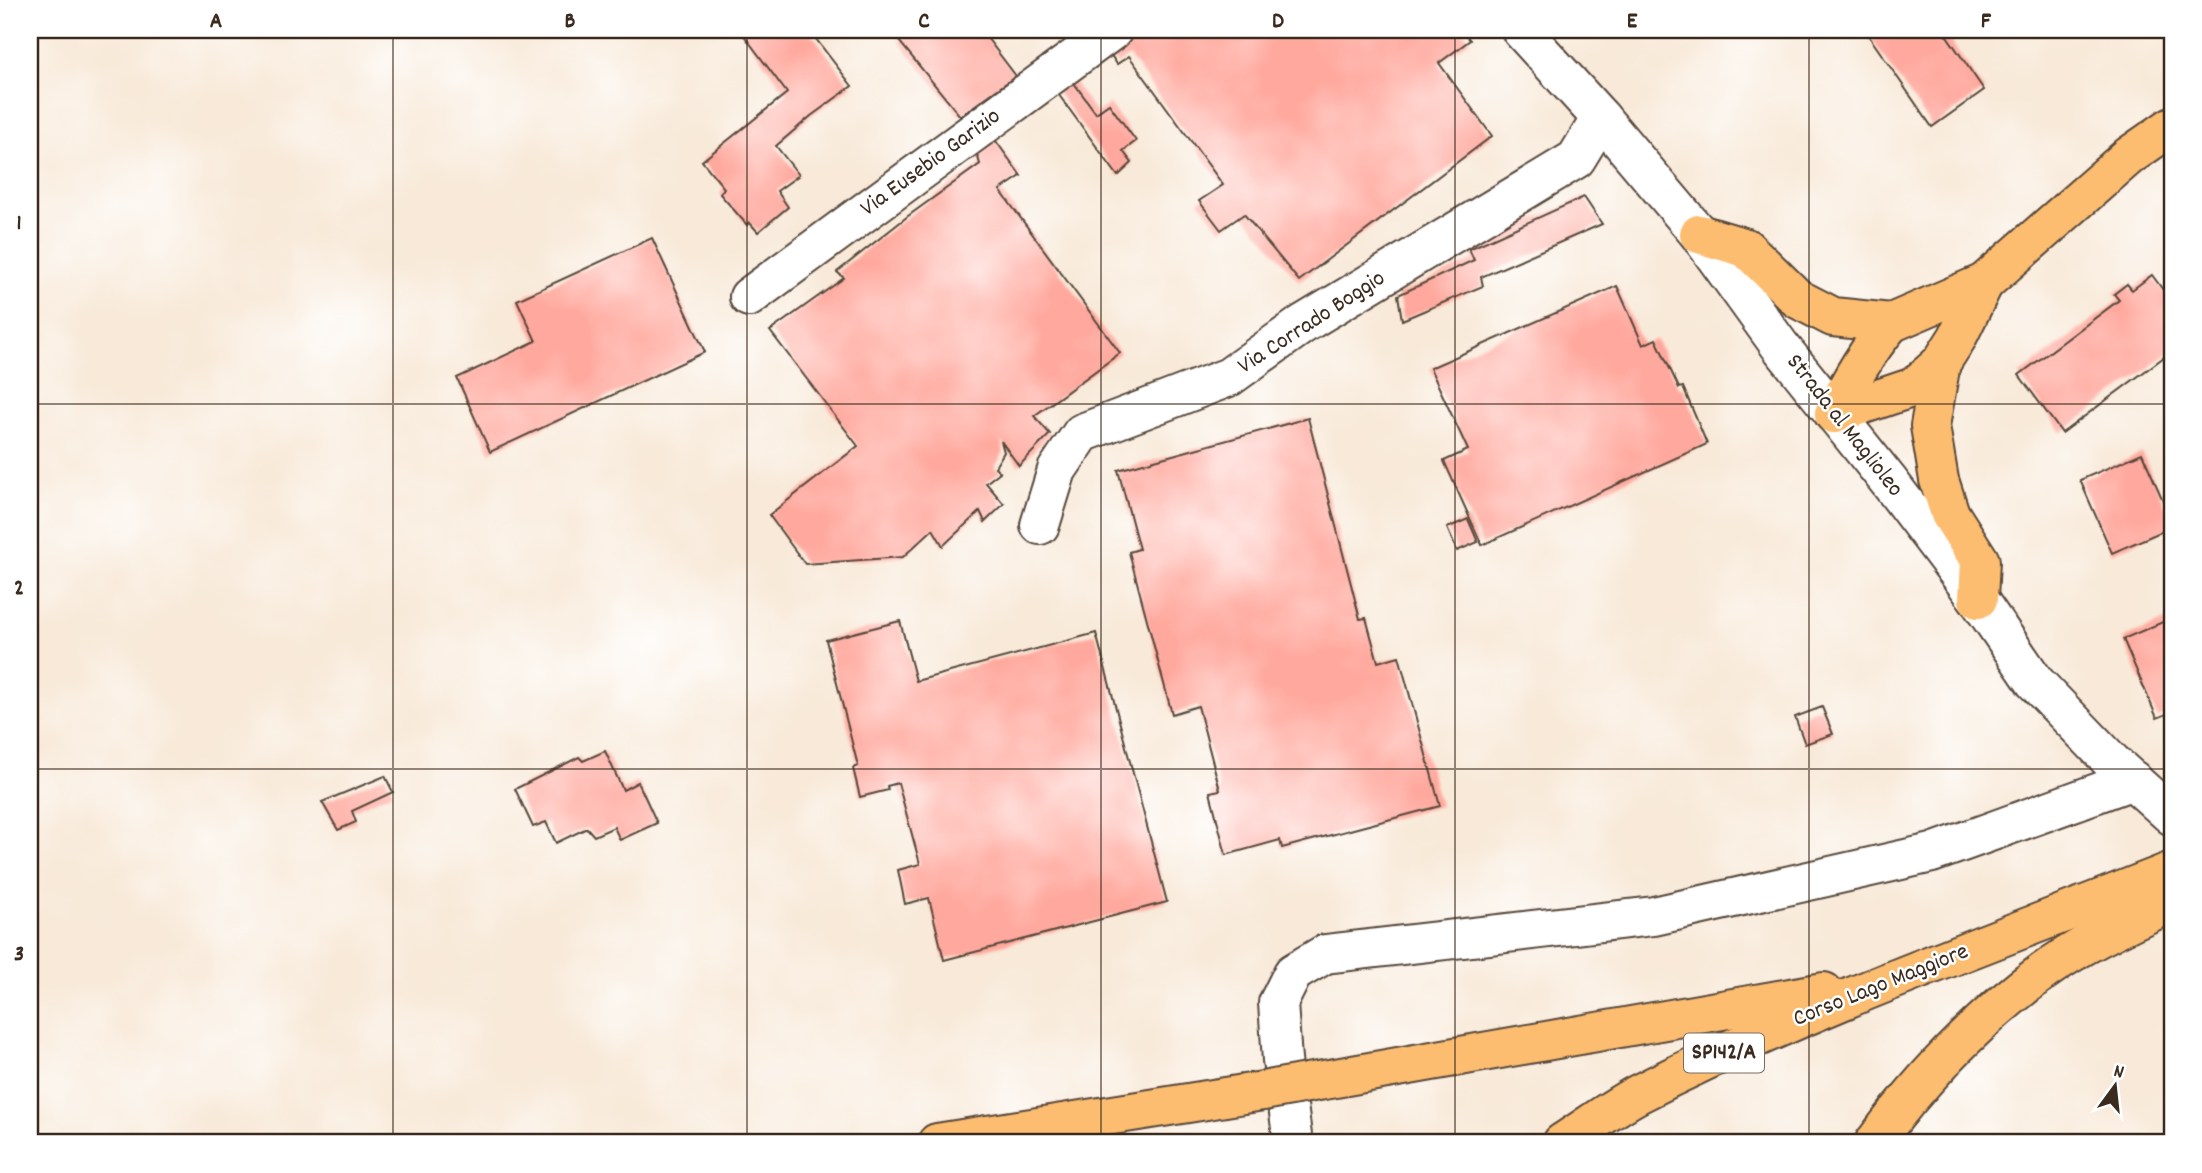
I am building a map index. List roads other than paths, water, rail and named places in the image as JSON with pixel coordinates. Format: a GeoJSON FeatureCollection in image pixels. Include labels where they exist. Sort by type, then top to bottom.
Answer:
{"type":"FeatureCollection","features":[{"type":"Feature","properties":{"kind":"highway"},"geometry":{"type":"LineString","coordinates":[[1834,414],[1871,346],[1891,323],[1984,283],[2129,156],[2172,126]]}},
{"type":"Feature","properties":{"kind":"highway"},"geometry":{"type":"LineString","coordinates":[[1699,234],[1746,248],[1798,299],[1833,317],[1891,323]]}},
{"type":"Feature","properties":{"kind":"highway"},"geometry":{"type":"LineString","coordinates":[[1834,414],[1914,387],[1941,363],[1958,338],[1984,283]]}},
{"type":"Feature","properties":{"kind":"highway"},"geometry":{"type":"LineString","coordinates":[[1941,363],[1930,426],[1939,480],[1950,514],[1980,561],[1978,599]]}},
{"type":"Feature","properties":{"kind":"highway","name":"Corso Lago Maggiore"},"geometry":{"type":"LineString","coordinates":[[1562,1143],[1636,1096],[1772,1031],[1895,979],[2172,871]]}},
{"type":"Feature","properties":{"kind":"highway"},"geometry":{"type":"LineString","coordinates":[[1874,1143],[1908,1098],[1966,1035],[2045,970],[2128,922],[2172,903]]}},
{"type":"Feature","properties":{"kind":"highway"},"geometry":{"type":"LineString","coordinates":[[937,1143],[1264,1091],[1895,979]]}},
{"type":"Feature","properties":{"kind":"street","name":"Via Eusebio Garizio"},"geometry":{"type":"LineString","coordinates":[[748,297],[1113,30]]}},
{"type":"Feature","properties":{"kind":"street","name":"Strada al Maglioleo"},"geometry":{"type":"LineString","coordinates":[[1521,30],[1601,118],[1699,234],[1780,346],[1978,599],[2035,682],[2172,816]]}},
{"type":"Feature","properties":{"kind":"street","name":"Via Corrado Boggio"},"geometry":{"type":"LineString","coordinates":[[1040,525],[1058,470],[1082,433],[1229,377],[1303,324],[1576,159],[1601,118]]}},
{"type":"Feature","properties":{"kind":"street"},"geometry":{"type":"LineString","coordinates":[[1293,1143],[1278,1003],[1293,973],[1325,954],[1654,916],[1932,853],[2133,780]]}}]}
